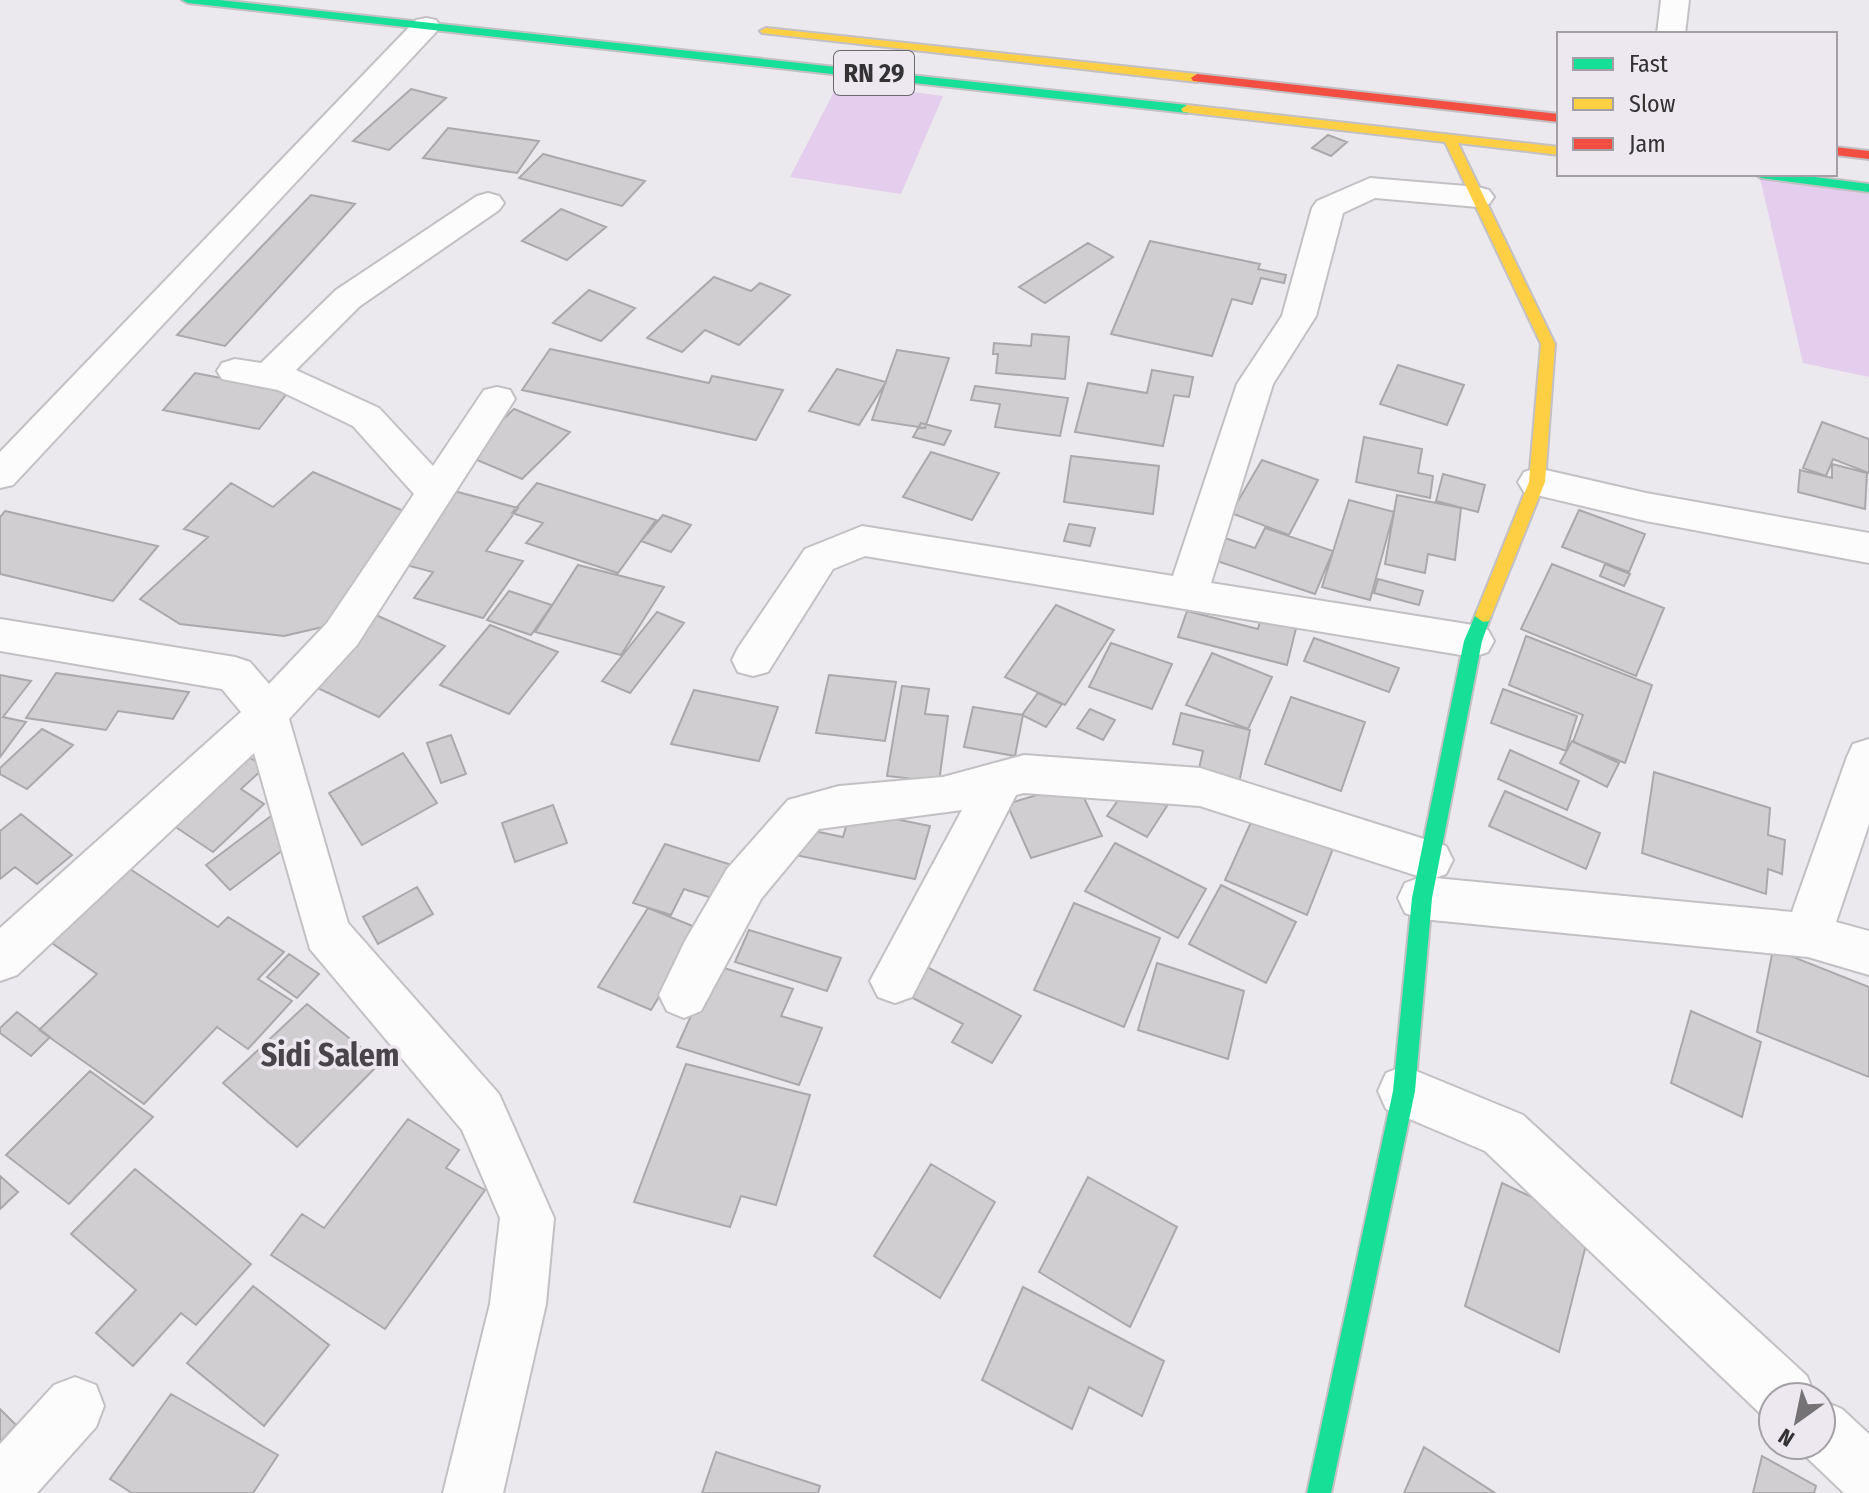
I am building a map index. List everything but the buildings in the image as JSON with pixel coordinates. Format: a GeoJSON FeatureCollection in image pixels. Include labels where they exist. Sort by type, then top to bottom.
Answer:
{"type":"FeatureCollection","features":[{"type":"Feature","properties":{"kind":"main road","name":"RN 29"},"geometry":{"type":"LineString","coordinates":[[188,0],[596,42],[1557,151]]}},
{"type":"Feature","properties":{"kind":"main road","name":"RN 29"},"geometry":{"type":"LineString","coordinates":[[740,28],[1557,118]]}},
{"type":"Feature","properties":{"kind":"main road"},"geometry":{"type":"LineString","coordinates":[[1319,1493],[1404,1091],[1426,879],[1473,641],[1537,482],[1548,344],[1450,139]]}},
{"type":"Feature","properties":{"kind":"main road"},"geometry":{"type":"LineString","coordinates":[[1837,151],[1869,155]]}},
{"type":"Feature","properties":{"kind":"main road"},"geometry":{"type":"LineString","coordinates":[[1776,176],[1869,188]]}},
{"type":"Feature","properties":{"kind":"street"},"geometry":{"type":"LineString","coordinates":[[1671,32],[1675,0]]}},
{"type":"Feature","properties":{"kind":"street"},"geometry":{"type":"LineString","coordinates":[[0,475],[426,26]]}},
{"type":"Feature","properties":{"kind":"street"},"geometry":{"type":"LineString","coordinates":[[1187,594],[1255,384],[1299,316],[1328,208],[1370,188],[1478,197]]}},
{"type":"Feature","properties":{"kind":"street"},"geometry":{"type":"LineString","coordinates":[[436,494],[366,417],[286,379],[252,374],[348,298],[488,203]]}},
{"type":"Feature","properties":{"kind":"street"},"geometry":{"type":"LineString","coordinates":[[0,959],[266,715],[342,634],[497,399]]}},
{"type":"Feature","properties":{"kind":"street"},"geometry":{"type":"LineString","coordinates":[[1537,482],[1646,507],[1869,548]]}},
{"type":"Feature","properties":{"kind":"street"},"geometry":{"type":"LineString","coordinates":[[753,660],[819,559],[862,541],[1473,641]]}},
{"type":"Feature","properties":{"kind":"street"},"geometry":{"type":"LineString","coordinates":[[0,635],[235,674],[266,715],[327,934],[481,1112],[527,1218],[518,1304],[473,1493]]}},
{"type":"Feature","properties":{"kind":"street"},"geometry":{"type":"LineString","coordinates":[[1808,935],[1869,757]]}},
{"type":"Feature","properties":{"kind":"street"},"geometry":{"type":"LineString","coordinates":[[684,995],[744,884],[804,814],[839,805],[943,796],[1024,774],[1200,787],[1426,879],[1808,935],[1869,953]]}},
{"type":"Feature","properties":{"kind":"street"},"geometry":{"type":"LineString","coordinates":[[895,981],[1001,780]]}},
{"type":"Feature","properties":{"kind":"street"},"geometry":{"type":"LineString","coordinates":[[1404,1091],[1504,1133],[1769,1381]]}},
{"type":"Feature","properties":{"kind":"street"},"geometry":{"type":"LineString","coordinates":[[0,1489],[75,1406]]}},
{"type":"Feature","properties":{"kind":"street"},"geometry":{"type":"LineString","coordinates":[[1837,1445],[1869,1475]]}},
{"type":"Feature","properties":{"kind":"shaded area"},"geometry":{"type":"Polygon","coordinates":[[[839,82],[943,96],[901,194],[790,177],[839,82]]]}},
{"type":"Feature","properties":{"kind":"shaded area"},"geometry":{"type":"Polygon","coordinates":[[[1760,178],[1869,194],[1869,377],[1803,363],[1760,178]]]}},
{"type":"Feature","properties":{"kind":"traffic: fast"},"geometry":{"type":"LineString","coordinates":[[188,0],[1187,109]]}},
{"type":"Feature","properties":{"kind":"traffic: fast"},"geometry":{"type":"LineString","coordinates":[[1776,176],[1869,188]]}},
{"type":"Feature","properties":{"kind":"traffic: fast"},"geometry":{"type":"LineString","coordinates":[[1319,1493],[1404,1091],[1422,898],[1473,641],[1483,616]]}},
{"type":"Feature","properties":{"kind":"traffic: slow"},"geometry":{"type":"LineString","coordinates":[[766,31],[1197,78]]}},
{"type":"Feature","properties":{"kind":"traffic: slow"},"geometry":{"type":"LineString","coordinates":[[1187,109],[1557,151]]}},
{"type":"Feature","properties":{"kind":"traffic: slow"},"geometry":{"type":"LineString","coordinates":[[1450,139],[1548,344],[1537,482],[1483,616]]}},
{"type":"Feature","properties":{"kind":"traffic: jam"},"geometry":{"type":"LineString","coordinates":[[1197,78],[1557,118]]}},
{"type":"Feature","properties":{"kind":"traffic: jam"},"geometry":{"type":"LineString","coordinates":[[1837,151],[1869,155]]}},
{"type":"Feature","properties":{"kind":"district","name":"Sidi Salem"},"geometry":{"type":"Point","coordinates":[330,1055]}}]}
